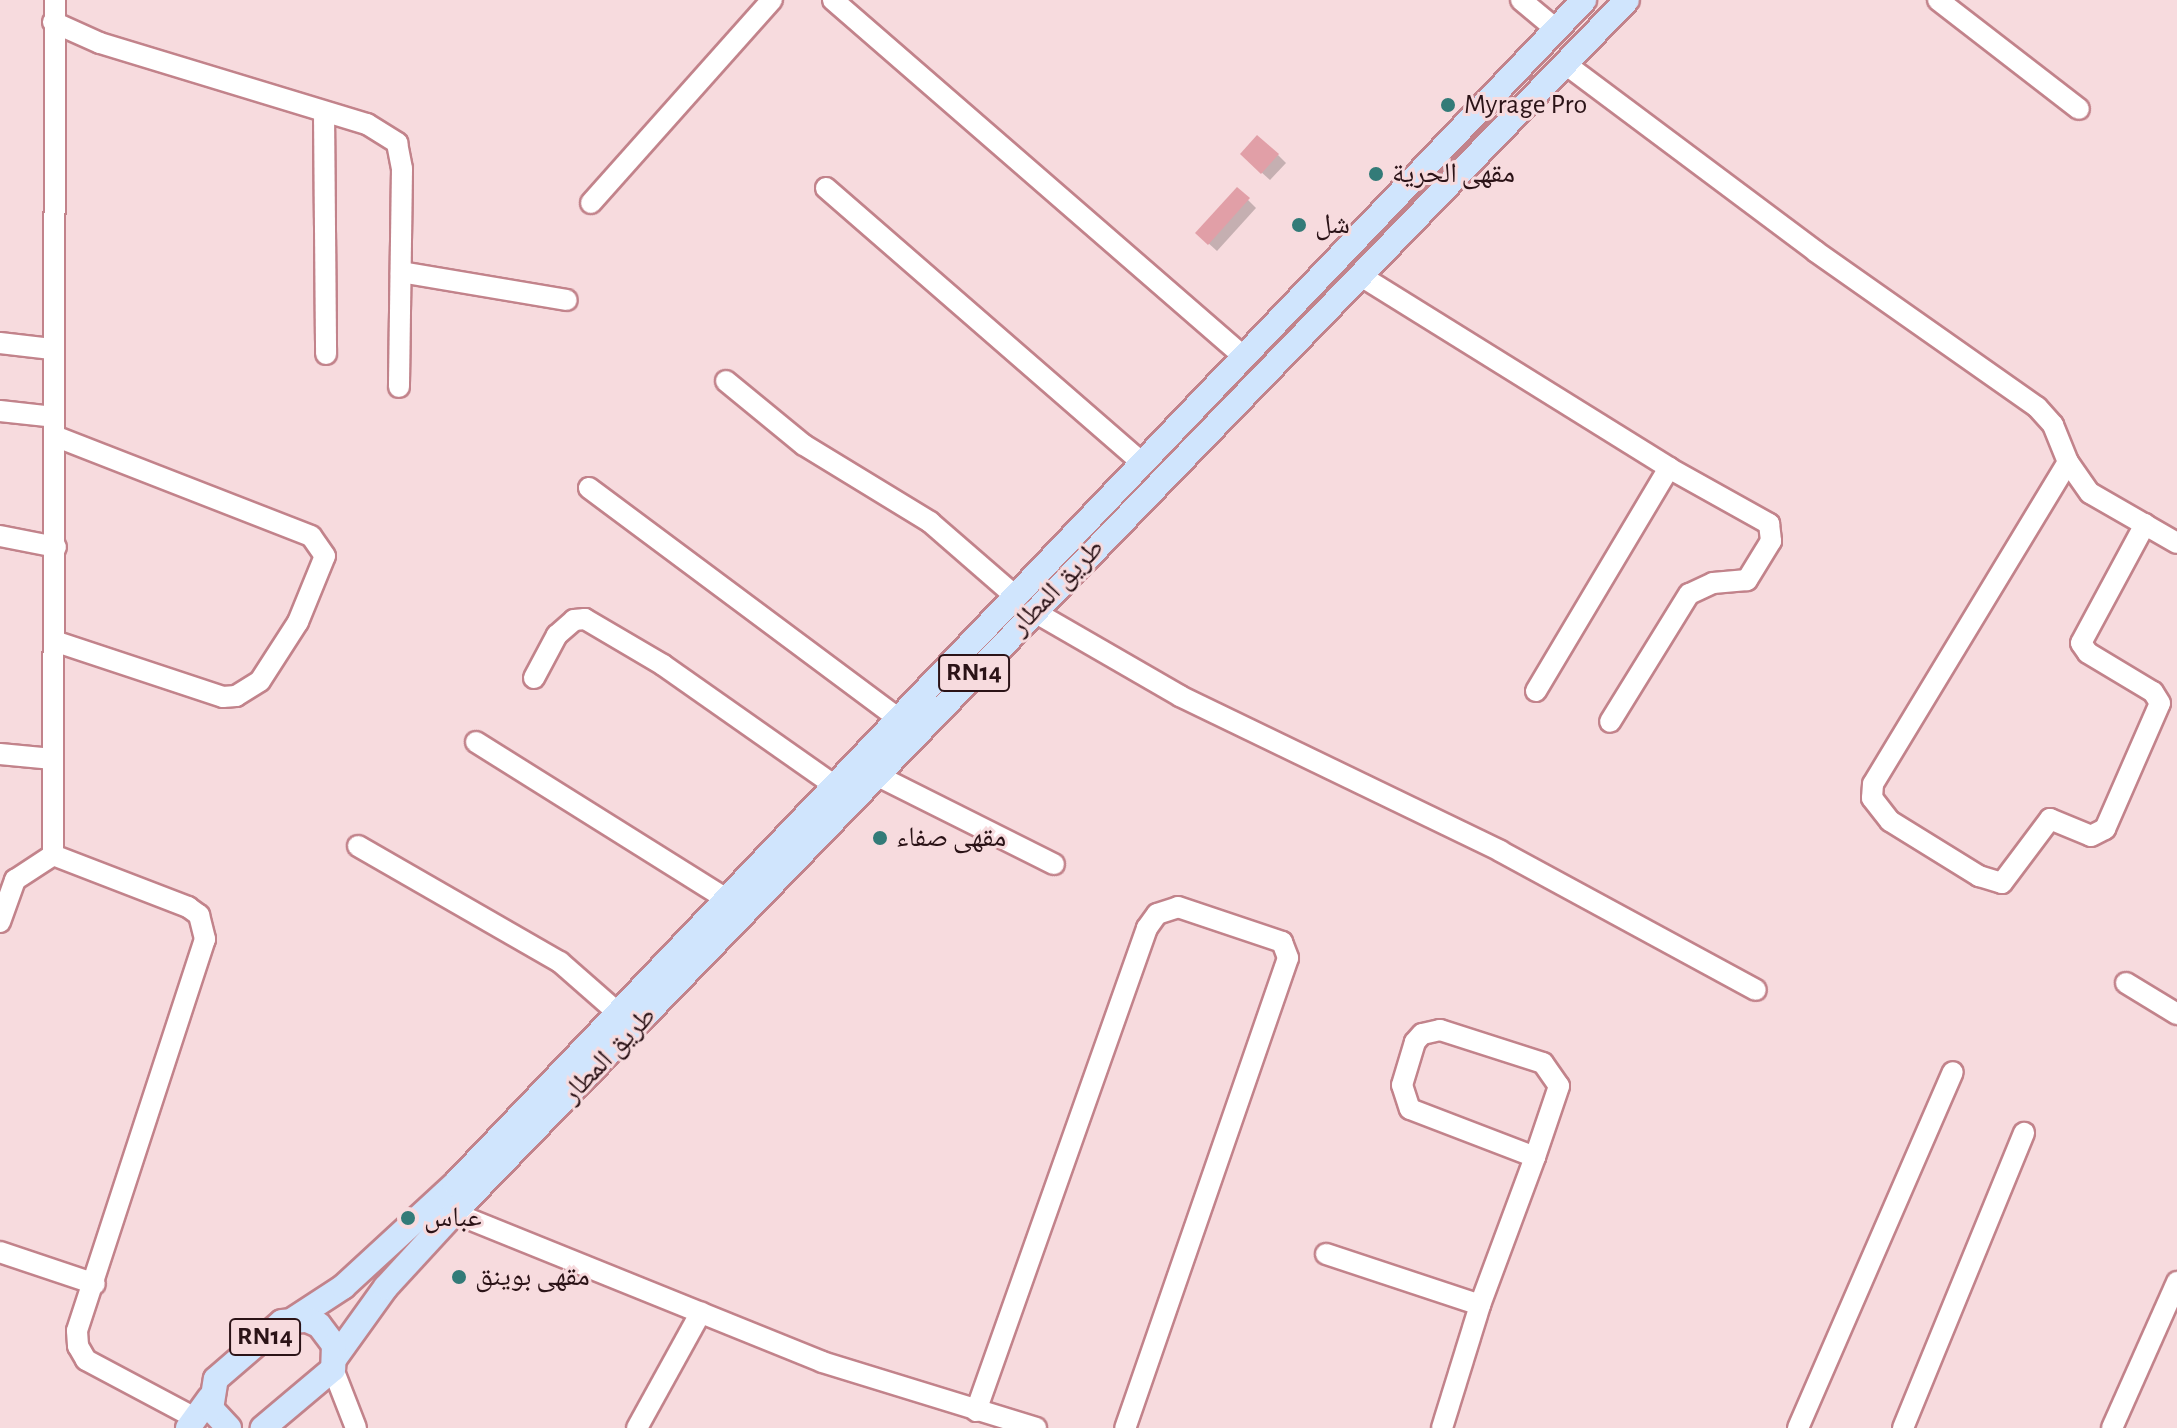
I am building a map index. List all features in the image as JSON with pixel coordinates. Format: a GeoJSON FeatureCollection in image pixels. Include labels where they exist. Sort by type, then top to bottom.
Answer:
{"type":"FeatureCollection","features":[{"type":"Feature","properties":{"kind":"main road","name":"طريق المطار"},"geometry":{"type":"LineString","coordinates":[[294,1319],[354,1277],[455,1184],[1584,0]]}},
{"type":"Feature","properties":{"kind":"main road","name":"طريق المطار"},"geometry":{"type":"LineString","coordinates":[[334,1363],[386,1287],[454,1213],[1627,0]]}},
{"type":"Feature","properties":{"kind":"main road","name":"RN14"},"geometry":{"type":"LineString","coordinates":[[192,1423],[210,1398],[216,1379],[282,1322],[307,1320],[328,1334],[334,1363],[269,1427]]}},
{"type":"Feature","properties":{"kind":"main road"},"geometry":{"type":"LineString","coordinates":[[210,1398],[211,1409],[229,1428]]}},
{"type":"Feature","properties":{"kind":"street"},"geometry":{"type":"LineString","coordinates":[[53,855],[55,0]]}},
{"type":"Feature","properties":{"kind":"street"},"geometry":{"type":"LineString","coordinates":[[591,203],[772,0]]}},
{"type":"Feature","properties":{"kind":"street"},"geometry":{"type":"LineString","coordinates":[[833,0],[1243,356]]}},
{"type":"Feature","properties":{"kind":"street"},"geometry":{"type":"LineString","coordinates":[[1521,0],[1557,30]]}},
{"type":"Feature","properties":{"kind":"street"},"geometry":{"type":"LineString","coordinates":[[1938,0],[2079,109]]}},
{"type":"Feature","properties":{"kind":"street"},"geometry":{"type":"LineString","coordinates":[[53,22],[100,43],[367,124],[397,143],[402,169],[399,387]]}},
{"type":"Feature","properties":{"kind":"street"},"geometry":{"type":"LineString","coordinates":[[1564,63],[1815,251],[2037,407],[2053,425],[2068,462],[2090,493],[2177,543]]}},
{"type":"Feature","properties":{"kind":"street"},"geometry":{"type":"LineString","coordinates":[[324,113],[326,354]]}},
{"type":"Feature","properties":{"kind":"street"},"geometry":{"type":"LineString","coordinates":[[826,188],[1144,464]]}},
{"type":"Feature","properties":{"kind":"street"},"geometry":{"type":"LineString","coordinates":[[401,272],[567,300]]}},
{"type":"Feature","properties":{"kind":"street"},"geometry":{"type":"LineString","coordinates":[[1361,276],[1669,468],[1769,524],[1771,541],[1747,580],[1713,583],[1689,594],[1610,722]]}},
{"type":"Feature","properties":{"kind":"street"},"geometry":{"type":"LineString","coordinates":[[0,343],[52,349]]}},
{"type":"Feature","properties":{"kind":"street"},"geometry":{"type":"LineString","coordinates":[[726,381],[804,445],[930,522],[1014,595]]}},
{"type":"Feature","properties":{"kind":"street"},"geometry":{"type":"LineString","coordinates":[[0,411],[55,426],[311,536],[325,556],[298,622],[260,681],[236,696],[223,697],[54,641]]}},
{"type":"Feature","properties":{"kind":"street"},"geometry":{"type":"LineString","coordinates":[[2068,462],[2032,513],[1873,784],[1872,798],[1890,821],[1979,876],[2002,883],[2050,819],[2091,836],[2105,829],[2160,703],[2153,692],[2088,653],[2081,643],[2145,524]]}},
{"type":"Feature","properties":{"kind":"street"},"geometry":{"type":"LineString","coordinates":[[1536,691],[1669,468]]}},
{"type":"Feature","properties":{"kind":"street"},"geometry":{"type":"LineString","coordinates":[[589,488],[898,718]]}},
{"type":"Feature","properties":{"kind":"street"},"geometry":{"type":"LineString","coordinates":[[0,536],[56,547]]}},
{"type":"Feature","properties":{"kind":"street"},"geometry":{"type":"LineString","coordinates":[[1033,611],[1180,696],[1500,851],[1756,990]]}},
{"type":"Feature","properties":{"kind":"street"},"geometry":{"type":"LineString","coordinates":[[534,678],[557,635],[574,620],[585,619],[663,665],[834,785]]}},
{"type":"Feature","properties":{"kind":"street"},"geometry":{"type":"LineString","coordinates":[[476,742],[725,898]]}},
{"type":"Feature","properties":{"kind":"street"},"geometry":{"type":"LineString","coordinates":[[0,754],[53,759]]}},
{"type":"Feature","properties":{"kind":"street"},"geometry":{"type":"LineString","coordinates":[[876,775],[1054,864]]}},
{"type":"Feature","properties":{"kind":"street"},"geometry":{"type":"LineString","coordinates":[[358,846],[560,962],[617,1012]]}},
{"type":"Feature","properties":{"kind":"street"},"geometry":{"type":"LineString","coordinates":[[0,922],[15,880],[53,855]]}},
{"type":"Feature","properties":{"kind":"street"},"geometry":{"type":"LineString","coordinates":[[53,855],[188,907],[199,915],[205,939],[95,1284],[77,1331],[86,1360],[192,1423]]}},
{"type":"Feature","properties":{"kind":"street"},"geometry":{"type":"LineString","coordinates":[[976,1411],[1147,928],[1157,914],[1178,907],[1282,942],[1288,958],[1125,1428]]}},
{"type":"Feature","properties":{"kind":"street"},"geometry":{"type":"LineString","coordinates":[[2126,983],[2177,1014]]}},
{"type":"Feature","properties":{"kind":"street"},"geometry":{"type":"LineString","coordinates":[[1442,1428],[1480,1305],[1535,1157],[1558,1094],[1552,1070],[1440,1030],[1422,1034],[1415,1042],[1402,1085],[1405,1104],[1418,1114],[1535,1157]]}},
{"type":"Feature","properties":{"kind":"street"},"geometry":{"type":"LineString","coordinates":[[1798,1428],[1953,1072]]}},
{"type":"Feature","properties":{"kind":"street"},"geometry":{"type":"LineString","coordinates":[[1903,1428],[2024,1133]]}},
{"type":"Feature","properties":{"kind":"street"},"geometry":{"type":"LineString","coordinates":[[454,1213],[822,1362],[1036,1428]]}},
{"type":"Feature","properties":{"kind":"street"},"geometry":{"type":"LineString","coordinates":[[0,1252],[95,1284]]}},
{"type":"Feature","properties":{"kind":"street"},"geometry":{"type":"LineString","coordinates":[[1326,1254],[1480,1305]]}},
{"type":"Feature","properties":{"kind":"street"},"geometry":{"type":"LineString","coordinates":[[2112,1428],[2177,1282]]}},
{"type":"Feature","properties":{"kind":"street"},"geometry":{"type":"LineString","coordinates":[[637,1428],[701,1312]]}},
{"type":"Feature","properties":{"kind":"street"},"geometry":{"type":"LineString","coordinates":[[334,1363],[356,1428]]}},
{"type":"Feature","properties":{"kind":"building"},"geometry":{"type":"Polygon","coordinates":[[[1257,135],[1279,154],[1261,174],[1240,154],[1257,135]]]}},
{"type":"Feature","properties":{"kind":"building"},"geometry":{"type":"Polygon","coordinates":[[[1237,187],[1250,198],[1208,245],[1195,233],[1237,187]]]}},
{"type":"Feature","properties":{"kind":"place","name":"Myrage Pro"},"geometry":{"type":"Point","coordinates":[1448,105]}},
{"type":"Feature","properties":{"kind":"place","name":"مقهى الحرية"},"geometry":{"type":"Point","coordinates":[1376,174]}},
{"type":"Feature","properties":{"kind":"place","name":"شل"},"geometry":{"type":"Point","coordinates":[1299,225]}},
{"type":"Feature","properties":{"kind":"place","name":"مقهى صفاء"},"geometry":{"type":"Point","coordinates":[880,838]}},
{"type":"Feature","properties":{"kind":"place","name":"عباس"},"geometry":{"type":"Point","coordinates":[408,1218]}},
{"type":"Feature","properties":{"kind":"place","name":"مقهى بوينق"},"geometry":{"type":"Point","coordinates":[459,1277]}}]}
